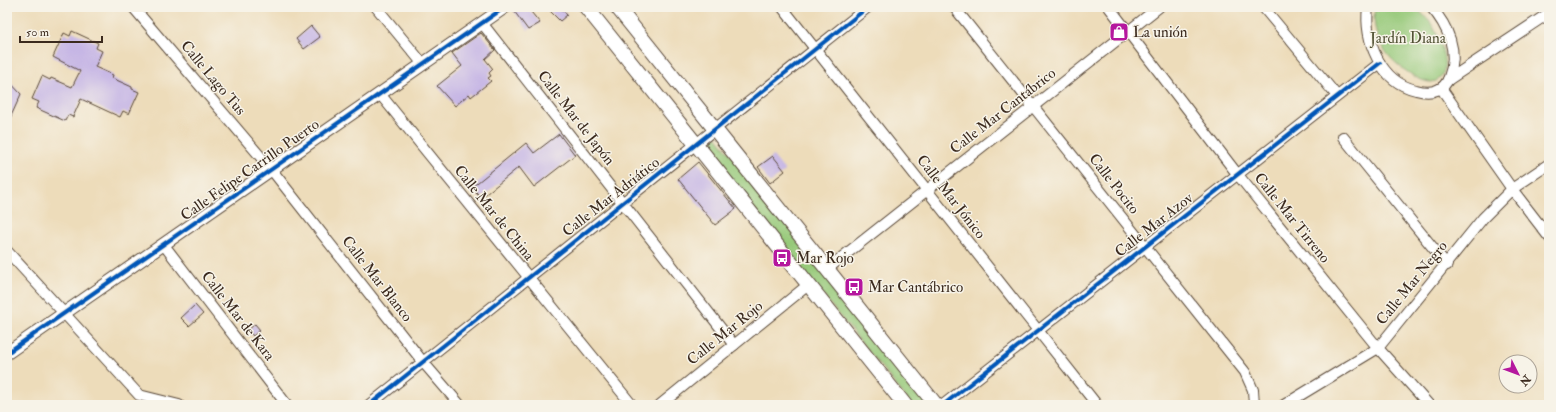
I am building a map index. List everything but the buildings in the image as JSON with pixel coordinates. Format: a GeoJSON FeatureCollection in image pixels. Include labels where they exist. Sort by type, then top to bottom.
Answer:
{"type":"FeatureCollection","features":[{"type":"Feature","properties":{"kind":"main road"},"geometry":{"type":"LineString","coordinates":[[586,7],[905,405]]}},
{"type":"Feature","properties":{"kind":"main road"},"geometry":{"type":"LineString","coordinates":[[617,7],[936,405]]}},
{"type":"Feature","properties":{"kind":"street","name":"Calle Lago Tus"},"geometry":{"type":"LineString","coordinates":[[133,7],[271,169]]}},
{"type":"Feature","properties":{"kind":"street"},"geometry":{"type":"LineString","coordinates":[[376,7],[424,64]]}},
{"type":"Feature","properties":{"kind":"street","name":"Calle Felipe Carrillo Puerto"},"geometry":{"type":"LineString","coordinates":[[7,353],[506,7]]}},
{"type":"Feature","properties":{"kind":"street","name":"Calle Mar Jónico"},"geometry":{"type":"LineString","coordinates":[[782,7],[1097,405]]}},
{"type":"Feature","properties":{"kind":"street","name":"Calle Mar Adriático"},"geometry":{"type":"LineString","coordinates":[[369,405],[868,7]]}},
{"type":"Feature","properties":{"kind":"street","name":"Calle Pocito"},"geometry":{"type":"LineString","coordinates":[[954,7],[1245,372],[1253,390],[1254,405]]}},
{"type":"Feature","properties":{"kind":"street","name":"Calle Mar Tirreno"},"geometry":{"type":"LineString","coordinates":[[1109,7],[1238,175],[1378,348],[1429,405]]}},
{"type":"Feature","properties":{"kind":"street","name":"Calle Mar Cantábrico"},"geometry":{"type":"LineString","coordinates":[[827,269],[926,189],[1159,7]]}},
{"type":"Feature","properties":{"kind":"street"},"geometry":{"type":"LineString","coordinates":[[1263,7],[1337,96]]}},
{"type":"Feature","properties":{"kind":"street"},"geometry":{"type":"LineString","coordinates":[[1368,7],[1367,26],[1370,41],[1380,63],[1391,76],[1408,88],[1427,92],[1444,84],[1549,13]]}},
{"type":"Feature","properties":{"kind":"street"},"geometry":{"type":"LineString","coordinates":[[1431,7],[1442,20],[1452,46],[1453,64],[1444,84]]}},
{"type":"Feature","properties":{"kind":"street","name":"Calle Mar de Japón"},"geometry":{"type":"LineString","coordinates":[[482,23],[734,345]]}},
{"type":"Feature","properties":{"kind":"street","name":"Calle Mar Azov"},"geometry":{"type":"LineString","coordinates":[[942,405],[1380,63]]}},
{"type":"Feature","properties":{"kind":"street"},"geometry":{"type":"LineString","coordinates":[[1444,84],[1512,189],[1549,237]]}},
{"type":"Feature","properties":{"kind":"street","name":"Calle Mar de China"},"geometry":{"type":"LineString","coordinates":[[380,94],[528,279],[632,405]]}},
{"type":"Feature","properties":{"kind":"street"},"geometry":{"type":"LineString","coordinates":[[1343,137],[1446,264]]}},
{"type":"Feature","properties":{"kind":"street","name":"Calle Mar Negro"},"geometry":{"type":"LineString","coordinates":[[1284,405],[1378,348],[1483,218],[1512,189],[1549,164]]}},
{"type":"Feature","properties":{"kind":"street","name":"Calle Mar Blanco"},"geometry":{"type":"LineString","coordinates":[[271,169],[423,362],[460,405]]}},
{"type":"Feature","properties":{"kind":"street","name":"Calle Mar de Kara"},"geometry":{"type":"LineString","coordinates":[[164,245],[288,405]]}},
{"type":"Feature","properties":{"kind":"street"},"geometry":{"type":"LineString","coordinates":[[7,251],[139,395],[179,405]]}},
{"type":"Feature","properties":{"kind":"street","name":"Calle Mar Rojo"},"geometry":{"type":"LineString","coordinates":[[660,405],[808,285]]}},
{"type":"Feature","properties":{"kind":"green space","name":"Jardín Diana"},"geometry":{"type":"Polygon","coordinates":[[[1375,7],[1415,7],[1428,20],[1438,36],[1444,56],[1443,73],[1439,79],[1431,82],[1418,78],[1395,62],[1382,46],[1378,37],[1374,18],[1375,7]]]}},
{"type":"Feature","properties":{"kind":"green space"},"geometry":{"type":"Polygon","coordinates":[[[715,135],[932,405],[912,405],[702,146],[715,135]]]}},
{"type":"Feature","properties":{"kind":"cycle path"},"geometry":{"type":"LineString","coordinates":[[7,353],[505,7]]}},
{"type":"Feature","properties":{"kind":"cycle path"},"geometry":{"type":"LineString","coordinates":[[369,405],[868,7]]}},
{"type":"Feature","properties":{"kind":"cycle path"},"geometry":{"type":"LineString","coordinates":[[943,405],[1380,63]]}},
{"type":"Feature","properties":{"kind":"place","name":"La unión"},"geometry":{"type":"Point","coordinates":[1119,32]}},
{"type":"Feature","properties":{"kind":"place","name":"Mar Rojo"},"geometry":{"type":"Point","coordinates":[782,258]}},
{"type":"Feature","properties":{"kind":"place","name":"Mar Cantábrico"},"geometry":{"type":"Point","coordinates":[854,287]}}]}
